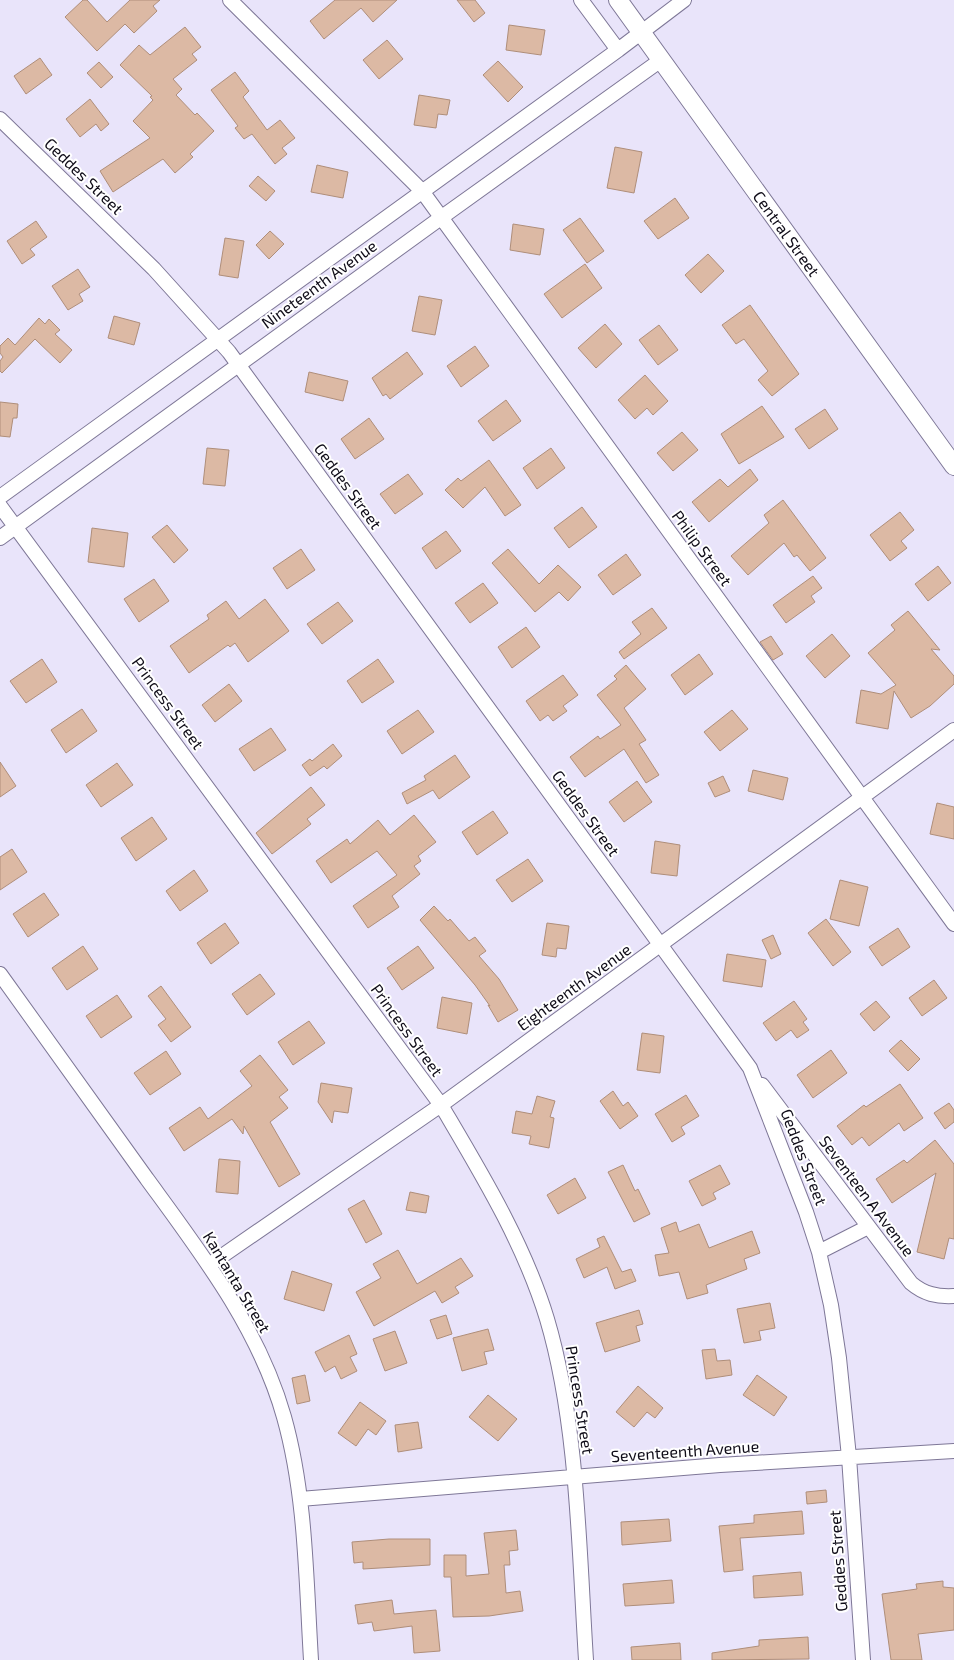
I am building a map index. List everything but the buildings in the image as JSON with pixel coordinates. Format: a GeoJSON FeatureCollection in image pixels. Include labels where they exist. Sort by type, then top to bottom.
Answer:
{"type":"FeatureCollection","features":[{"type":"Feature","properties":{"kind":"main road","name":"Central Street"},"geometry":{"type":"LineString","coordinates":[[618,0],[954,466]]}},
{"type":"Feature","properties":{"kind":"street","name":"Philip Street"},"geometry":{"type":"LineString","coordinates":[[230,0],[422,191],[954,924]]}},
{"type":"Feature","properties":{"kind":"street"},"geometry":{"type":"LineString","coordinates":[[581,0],[618,50]]}},
{"type":"Feature","properties":{"kind":"street"},"geometry":{"type":"LineString","coordinates":[[0,497],[618,50],[684,0]]}},
{"type":"Feature","properties":{"kind":"street","name":"Nineteenth Avenue"},"geometry":{"type":"LineString","coordinates":[[0,538],[238,364],[661,60]]}},
{"type":"Feature","properties":{"kind":"street","name":"Geddes Street"},"geometry":{"type":"LineString","coordinates":[[0,119],[135,250],[219,339],[750,1068],[803,1204],[819,1252],[837,1341],[849,1457],[863,1660]]}},
{"type":"Feature","properties":{"kind":"street","name":"Princess Street"},"geometry":{"type":"LineString","coordinates":[[0,506],[441,1105],[487,1184],[517,1243],[546,1317],[562,1382],[573,1476],[586,1660]]}},
{"type":"Feature","properties":{"kind":"street","name":"Eighteenth Avenue"},"geometry":{"type":"LineString","coordinates":[[209,1265],[441,1105],[954,730]]}},
{"type":"Feature","properties":{"kind":"street","name":"Kantanta Street"},"geometry":{"type":"LineString","coordinates":[[0,974],[209,1265],[249,1333],[284,1416],[300,1499],[311,1660]]}},
{"type":"Feature","properties":{"kind":"street","name":"Seventeen A Avenue"},"geometry":{"type":"LineString","coordinates":[[750,1068],[911,1283],[918,1289],[940,1296],[954,1296]]}},
{"type":"Feature","properties":{"kind":"street"},"geometry":{"type":"LineString","coordinates":[[819,1252],[868,1227]]}},
{"type":"Feature","properties":{"kind":"street","name":"Seventeenth Avenue"},"geometry":{"type":"LineString","coordinates":[[300,1499],[573,1476],[954,1451]]}}]}
